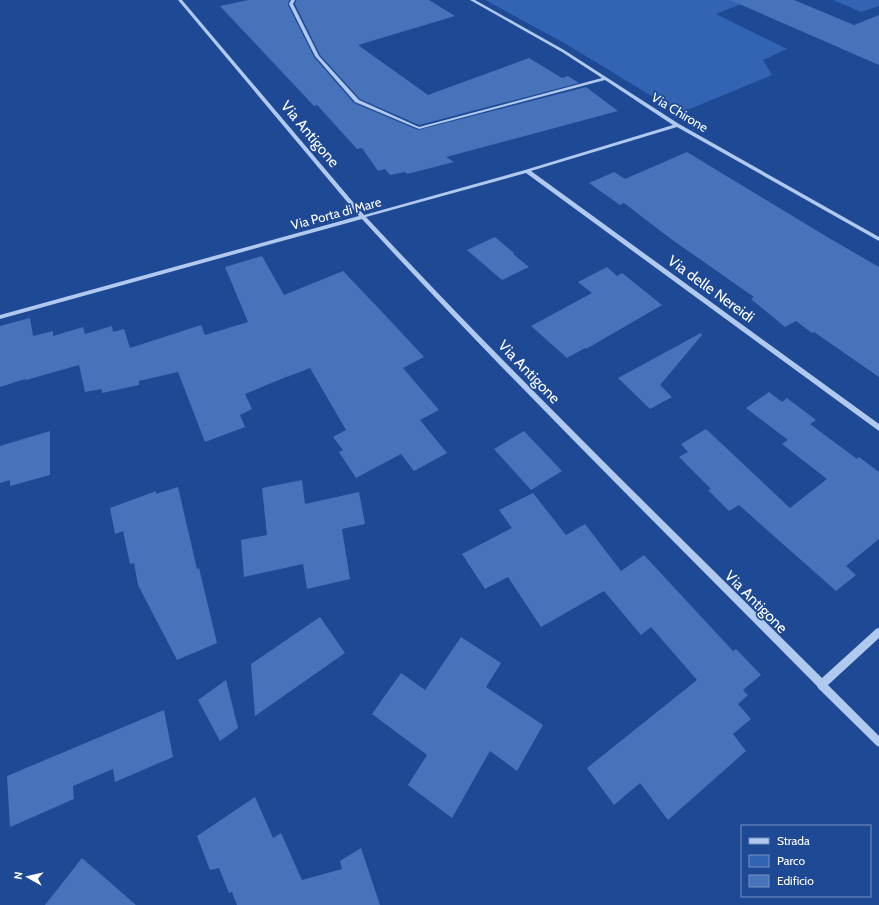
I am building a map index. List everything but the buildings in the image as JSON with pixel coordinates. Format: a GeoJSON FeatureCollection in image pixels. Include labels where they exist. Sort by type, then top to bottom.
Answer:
{"type":"FeatureCollection","features":[{"type":"Feature","properties":{"kind":"street","name":"Via Antigone"},"geometry":{"type":"LineString","coordinates":[[180,0],[363,217],[553,415],[879,742]]}},
{"type":"Feature","properties":{"kind":"street"},"geometry":{"type":"LineString","coordinates":[[293,0],[291,4],[317,56],[357,101],[419,128],[605,79]]}},
{"type":"Feature","properties":{"kind":"street","name":"Via Chirone"},"geometry":{"type":"LineString","coordinates":[[472,0],[563,51],[677,125],[879,239]]}},
{"type":"Feature","properties":{"kind":"street","name":"Via Porta di Mare"},"geometry":{"type":"LineString","coordinates":[[0,317],[528,171],[677,125]]}},
{"type":"Feature","properties":{"kind":"street","name":"Via delle Nereidi"},"geometry":{"type":"LineString","coordinates":[[528,171],[879,428]]}},
{"type":"Feature","properties":{"kind":"street"},"geometry":{"type":"LineString","coordinates":[[821,685],[879,632]]}},
{"type":"Feature","properties":{"kind":"green space"},"geometry":{"type":"Polygon","coordinates":[[[485,0],[752,0],[716,14],[787,49],[763,60],[772,75],[685,111],[673,109],[566,44],[485,0]]]}},
{"type":"Feature","properties":{"kind":"green space"},"geometry":{"type":"Polygon","coordinates":[[[833,0],[879,0],[879,6],[861,12],[833,0]]]}}]}
